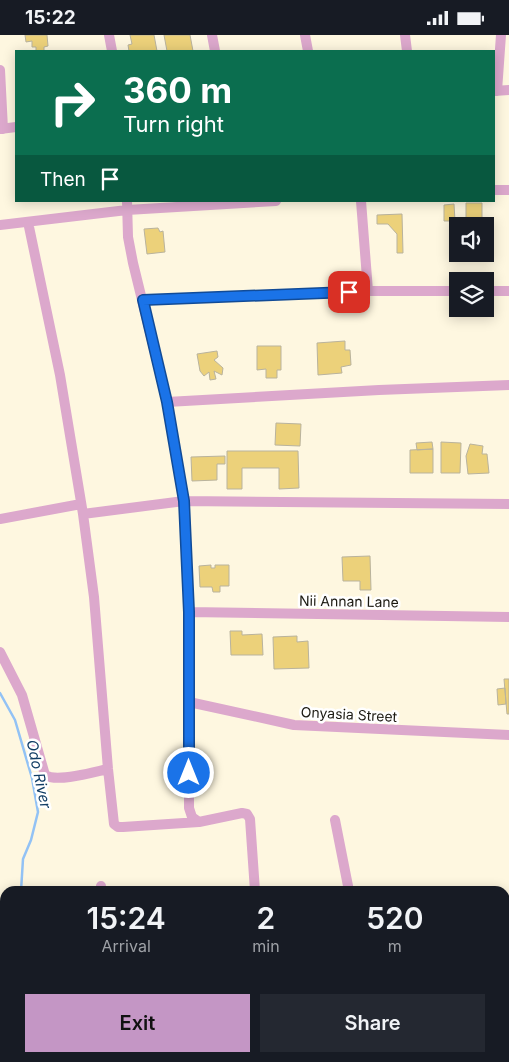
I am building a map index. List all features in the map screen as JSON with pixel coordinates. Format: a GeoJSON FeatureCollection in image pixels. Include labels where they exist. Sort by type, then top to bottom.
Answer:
{"type":"FeatureCollection","features":[{"type":"Feature","properties":{"kind":"street"},"geometry":{"type":"LineString","coordinates":[[109,35],[112,50]]}},
{"type":"Feature","properties":{"kind":"street"},"geometry":{"type":"LineString","coordinates":[[212,35],[215,50]]}},
{"type":"Feature","properties":{"kind":"street"},"geometry":{"type":"LineString","coordinates":[[305,35],[308,50]]}},
{"type":"Feature","properties":{"kind":"street"},"geometry":{"type":"LineString","coordinates":[[406,35],[407,50]]}},
{"type":"Feature","properties":{"kind":"street"},"geometry":{"type":"LineString","coordinates":[[501,35],[495,91],[509,90]]}},
{"type":"Feature","properties":{"kind":"street"},"geometry":{"type":"LineString","coordinates":[[0,70],[2,129],[15,127]]}},
{"type":"Feature","properties":{"kind":"street"},"geometry":{"type":"LineString","coordinates":[[495,190],[509,190]]}},
{"type":"Feature","properties":{"kind":"street"},"geometry":{"type":"LineString","coordinates":[[0,225],[127,206],[246,202]]}},
{"type":"Feature","properties":{"kind":"street"},"geometry":{"type":"LineString","coordinates":[[361,202],[368,291]]}},
{"type":"Feature","properties":{"kind":"street"},"geometry":{"type":"LineString","coordinates":[[127,206],[128,237],[167,402],[184,501],[189,612],[189,808],[195,819]]}},
{"type":"Feature","properties":{"kind":"street"},"geometry":{"type":"LineString","coordinates":[[28,222],[60,375],[82,509],[94,597],[114,824],[118,827],[247,814],[250,819],[255,886]]}},
{"type":"Feature","properties":{"kind":"street"},"geometry":{"type":"LineString","coordinates":[[143,300],[368,291],[449,291]]}},
{"type":"Feature","properties":{"kind":"street"},"geometry":{"type":"LineString","coordinates":[[494,291],[509,291]]}},
{"type":"Feature","properties":{"kind":"street"},"geometry":{"type":"LineString","coordinates":[[167,402],[509,385]]}},
{"type":"Feature","properties":{"kind":"street"},"geometry":{"type":"LineString","coordinates":[[0,519],[82,509],[184,501],[509,504]]}},
{"type":"Feature","properties":{"kind":"street","name":"Nii Annan Lane"},"geometry":{"type":"LineString","coordinates":[[189,612],[509,617]]}},
{"type":"Feature","properties":{"kind":"street"},"geometry":{"type":"LineString","coordinates":[[0,652],[22,695],[45,775],[52,778],[61,778],[108,769]]}},
{"type":"Feature","properties":{"kind":"street","name":"Onyasia Street"},"geometry":{"type":"LineString","coordinates":[[189,702],[294,725],[509,735]]}},
{"type":"Feature","properties":{"kind":"street"},"geometry":{"type":"LineString","coordinates":[[335,820],[348,886]]}},
{"type":"Feature","properties":{"kind":"building"},"geometry":{"type":"Polygon","coordinates":[[[25,35],[47,35],[48,46],[44,47],[44,50],[36,50],[36,47],[32,47],[32,41],[26,42],[25,35]]]}},
{"type":"Feature","properties":{"kind":"building"},"geometry":{"type":"Polygon","coordinates":[[[130,35],[154,35],[157,50],[129,50],[128,45],[132,44],[130,35]]]}},
{"type":"Feature","properties":{"kind":"building"},"geometry":{"type":"Polygon","coordinates":[[[164,35],[190,35],[193,50],[167,50],[164,35]]]}},
{"type":"Feature","properties":{"kind":"building"},"geometry":{"type":"Polygon","coordinates":[[[466,203],[482,203],[482,217],[466,217],[466,203]]]}},
{"type":"Feature","properties":{"kind":"building"},"geometry":{"type":"Polygon","coordinates":[[[454,204],[455,217],[449,217],[449,221],[444,221],[444,205],[454,204]]]}},
{"type":"Feature","properties":{"kind":"building"},"geometry":{"type":"Polygon","coordinates":[[[402,214],[403,253],[397,253],[397,234],[388,224],[377,224],[377,215],[402,214]]]}},
{"type":"Feature","properties":{"kind":"building"},"geometry":{"type":"Polygon","coordinates":[[[158,228],[160,232],[163,231],[165,252],[147,254],[144,229],[158,228]]]}},
{"type":"Feature","properties":{"kind":"building"},"geometry":{"type":"Polygon","coordinates":[[[345,341],[345,350],[350,350],[351,365],[341,367],[342,373],[318,375],[317,343],[345,341]]]}},
{"type":"Feature","properties":{"kind":"building"},"geometry":{"type":"Polygon","coordinates":[[[257,346],[281,346],[281,370],[277,370],[277,378],[266,378],[266,369],[257,370],[257,346]]]}},
{"type":"Feature","properties":{"kind":"building"},"geometry":{"type":"Polygon","coordinates":[[[217,351],[218,357],[214,360],[223,368],[222,375],[214,371],[216,379],[210,380],[209,372],[204,376],[200,371],[197,354],[217,351]]]}},
{"type":"Feature","properties":{"kind":"building"},"geometry":{"type":"Polygon","coordinates":[[[276,423],[301,424],[300,446],[275,445],[276,423]]]}},
{"type":"Feature","properties":{"kind":"building"},"geometry":{"type":"Polygon","coordinates":[[[432,442],[433,449],[417,450],[416,443],[432,442]]]}},
{"type":"Feature","properties":{"kind":"building"},"geometry":{"type":"Polygon","coordinates":[[[441,442],[461,443],[460,473],[441,473],[441,442]]]}},
{"type":"Feature","properties":{"kind":"building"},"geometry":{"type":"Polygon","coordinates":[[[470,444],[483,446],[482,454],[487,454],[489,473],[468,474],[466,456],[470,444]]]}},
{"type":"Feature","properties":{"kind":"building"},"geometry":{"type":"Polygon","coordinates":[[[433,449],[433,473],[410,473],[410,450],[433,449]]]}},
{"type":"Feature","properties":{"kind":"building"},"geometry":{"type":"Polygon","coordinates":[[[227,451],[298,451],[299,488],[279,489],[279,468],[242,468],[242,489],[227,489],[227,451]]]}},
{"type":"Feature","properties":{"kind":"building"},"geometry":{"type":"Polygon","coordinates":[[[225,456],[225,464],[217,464],[217,480],[192,481],[191,457],[225,456]]]}},
{"type":"Feature","properties":{"kind":"building"},"geometry":{"type":"Polygon","coordinates":[[[370,556],[371,590],[360,590],[360,581],[343,581],[342,557],[370,556]]]}},
{"type":"Feature","properties":{"kind":"building"},"geometry":{"type":"Polygon","coordinates":[[[211,565],[211,568],[215,568],[215,565],[229,565],[229,586],[220,586],[220,592],[213,592],[212,587],[200,587],[199,566],[211,565]]]}},
{"type":"Feature","properties":{"kind":"building"},"geometry":{"type":"Polygon","coordinates":[[[230,631],[242,631],[242,635],[262,634],[263,655],[231,655],[230,631]]]}},
{"type":"Feature","properties":{"kind":"building"},"geometry":{"type":"Polygon","coordinates":[[[297,636],[297,642],[308,641],[309,668],[274,669],[273,637],[297,636]]]}},
{"type":"Feature","properties":{"kind":"building"},"geometry":{"type":"Polygon","coordinates":[[[504,679],[509,679],[509,714],[507,714],[504,679]]]}},
{"type":"Feature","properties":{"kind":"building"},"geometry":{"type":"Polygon","coordinates":[[[505,688],[506,704],[498,705],[497,689],[505,688]]]}},
{"type":"Feature","properties":{"kind":"waterway","name":"Odo River"},"geometry":{"type":"LineString","coordinates":[[0,693],[15,720],[32,778],[38,812],[31,840],[23,859],[21,886]]}},
{"type":"Feature","properties":{"kind":"route"},"geometry":{"type":"LineString","coordinates":[[189,773],[189,612],[184,501],[167,402],[143,300],[349,292]]}}]}
